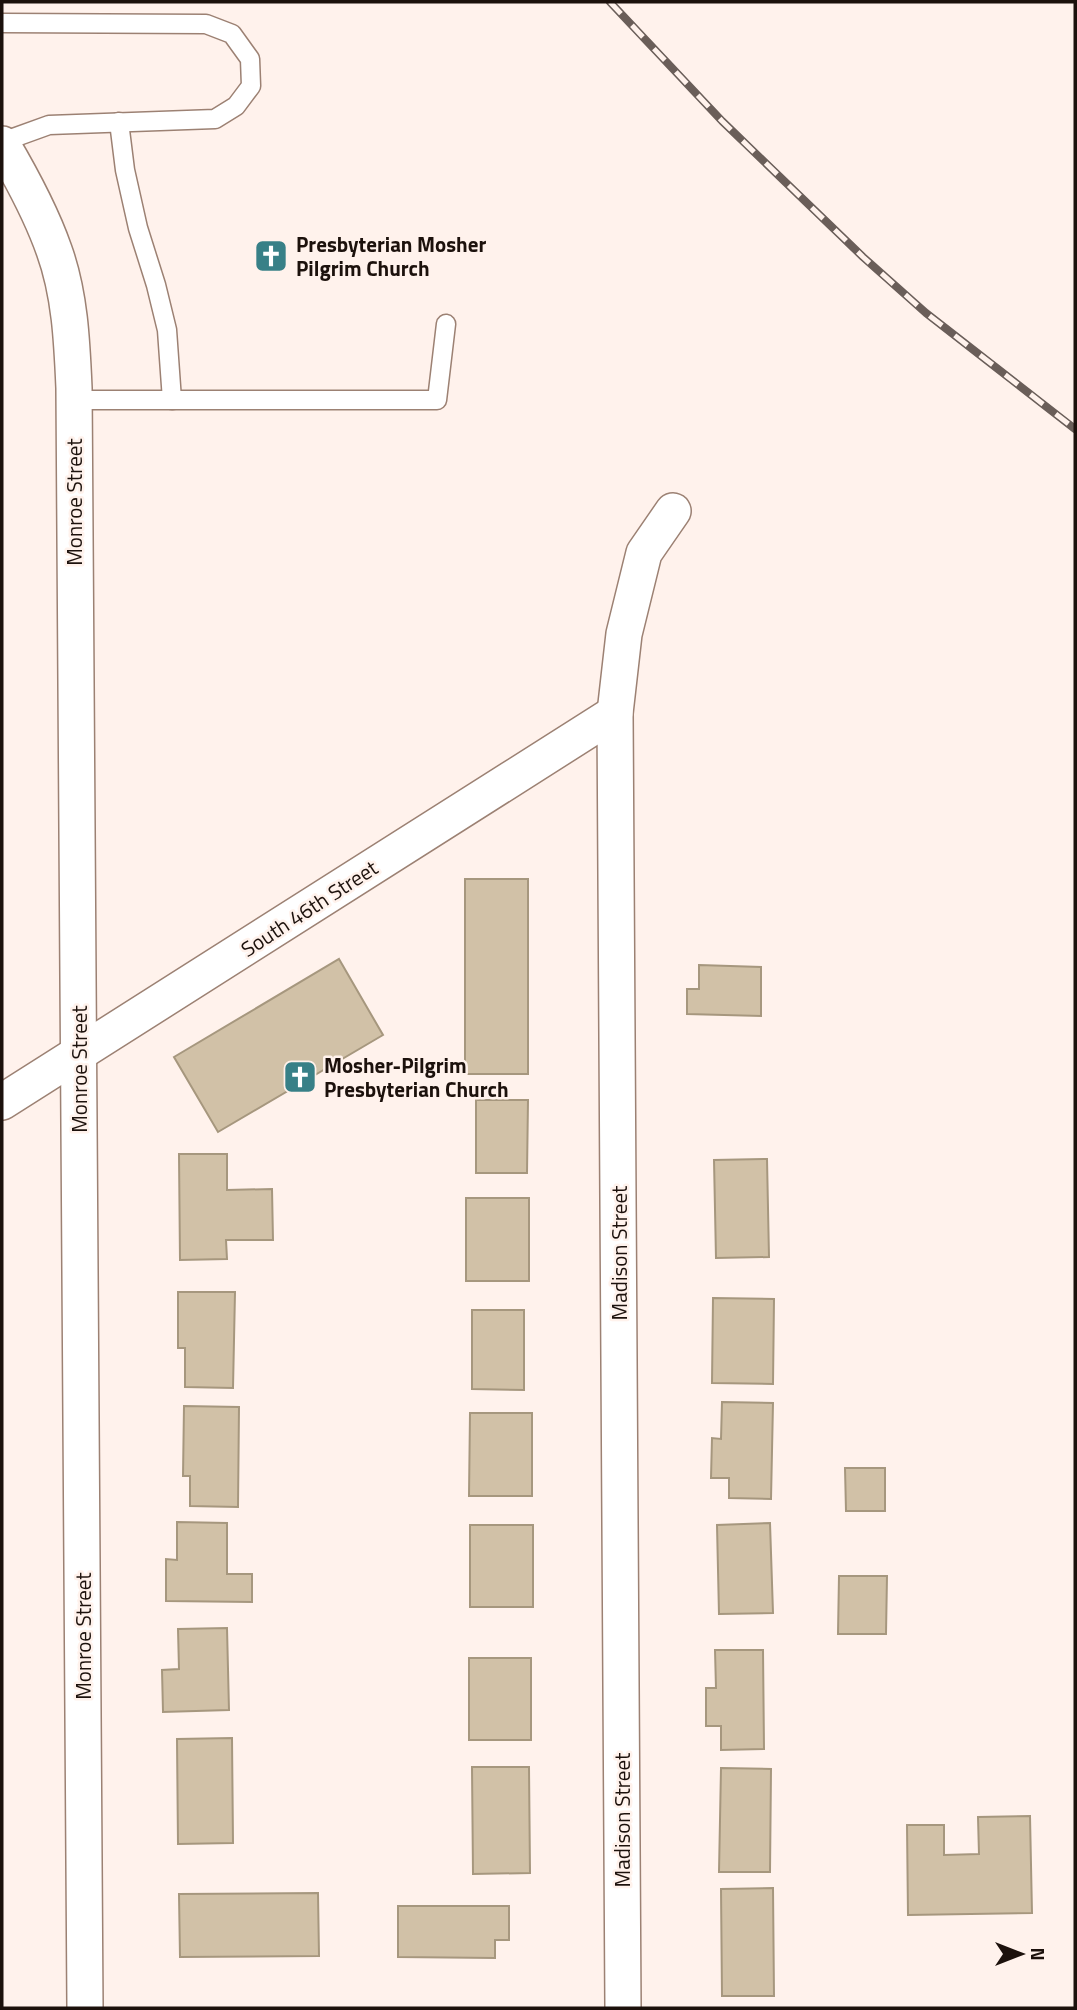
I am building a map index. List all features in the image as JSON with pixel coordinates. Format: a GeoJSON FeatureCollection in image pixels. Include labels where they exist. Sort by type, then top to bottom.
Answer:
{"type":"FeatureCollection","features":[{"type":"Feature","properties":{"kind":"street","name":"Monroe Street"},"geometry":{"type":"LineString","coordinates":[[2,143],[29,190],[55,251],[65,293],[71,337],[74,400],[85,2008]]}},
{"type":"Feature","properties":{"kind":"street","name":"Madison Street"},"geometry":{"type":"LineString","coordinates":[[623,2008],[615,713],[624,634],[644,553],[673,511]]}},
{"type":"Feature","properties":{"kind":"street","name":"South 46th Street"},"geometry":{"type":"LineString","coordinates":[[2,1102],[615,713]]}},
{"type":"Feature","properties":{"kind":"lane"},"geometry":{"type":"LineString","coordinates":[[2,23],[205,24],[232,34],[250,60],[251,86],[236,106],[215,119],[49,125],[2,143]]}},
{"type":"Feature","properties":{"kind":"lane"},"geometry":{"type":"LineString","coordinates":[[119,122],[124,170],[167,330],[172,400]]}},
{"type":"Feature","properties":{"kind":"lane"},"geometry":{"type":"LineString","coordinates":[[74,400],[437,400],[446,324]]}},
{"type":"Feature","properties":{"kind":"building"},"geometry":{"type":"Polygon","coordinates":[[[465,879],[528,879],[528,1074],[465,1074],[465,879]]]}},
{"type":"Feature","properties":{"kind":"building"},"geometry":{"type":"Polygon","coordinates":[[[339,959],[383,1035],[218,1132],[174,1057],[339,959]]]}},
{"type":"Feature","properties":{"kind":"building"},"geometry":{"type":"Polygon","coordinates":[[[699,965],[761,967],[761,1016],[687,1014],[687,989],[699,989],[699,965]]]}},
{"type":"Feature","properties":{"kind":"building"},"geometry":{"type":"Polygon","coordinates":[[[476,1100],[528,1100],[527,1173],[476,1173],[476,1100]]]}},
{"type":"Feature","properties":{"kind":"building"},"geometry":{"type":"Polygon","coordinates":[[[179,1154],[227,1154],[227,1190],[272,1189],[273,1240],[226,1240],[227,1259],[180,1260],[179,1154]]]}},
{"type":"Feature","properties":{"kind":"building"},"geometry":{"type":"Polygon","coordinates":[[[767,1159],[769,1257],[716,1258],[714,1160],[767,1159]]]}},
{"type":"Feature","properties":{"kind":"building"},"geometry":{"type":"Polygon","coordinates":[[[466,1198],[529,1198],[529,1281],[466,1281],[466,1198]]]}},
{"type":"Feature","properties":{"kind":"building"},"geometry":{"type":"Polygon","coordinates":[[[178,1292],[235,1292],[233,1388],[185,1387],[185,1348],[178,1348],[178,1292]]]}},
{"type":"Feature","properties":{"kind":"building"},"geometry":{"type":"Polygon","coordinates":[[[713,1298],[774,1299],[773,1384],[712,1383],[713,1298]]]}},
{"type":"Feature","properties":{"kind":"building"},"geometry":{"type":"Polygon","coordinates":[[[472,1310],[524,1310],[524,1390],[472,1389],[472,1310]]]}},
{"type":"Feature","properties":{"kind":"building"},"geometry":{"type":"Polygon","coordinates":[[[722,1402],[773,1403],[771,1499],[729,1498],[729,1478],[711,1478],[712,1438],[721,1439],[722,1402]]]}},
{"type":"Feature","properties":{"kind":"building"},"geometry":{"type":"Polygon","coordinates":[[[184,1406],[239,1407],[238,1507],[190,1506],[190,1476],[183,1476],[184,1406]]]}},
{"type":"Feature","properties":{"kind":"building"},"geometry":{"type":"Polygon","coordinates":[[[470,1413],[532,1413],[532,1496],[469,1496],[470,1413]]]}},
{"type":"Feature","properties":{"kind":"building"},"geometry":{"type":"Polygon","coordinates":[[[845,1468],[885,1468],[885,1511],[846,1511],[845,1468]]]}},
{"type":"Feature","properties":{"kind":"building"},"geometry":{"type":"Polygon","coordinates":[[[177,1522],[227,1523],[227,1574],[252,1574],[252,1602],[166,1601],[166,1559],[177,1560],[177,1522]]]}},
{"type":"Feature","properties":{"kind":"building"},"geometry":{"type":"Polygon","coordinates":[[[770,1523],[773,1613],[719,1614],[717,1525],[770,1523]]]}},
{"type":"Feature","properties":{"kind":"building"},"geometry":{"type":"Polygon","coordinates":[[[470,1525],[533,1525],[533,1607],[470,1607],[470,1525]]]}},
{"type":"Feature","properties":{"kind":"building"},"geometry":{"type":"Polygon","coordinates":[[[839,1576],[887,1576],[886,1634],[838,1634],[839,1576]]]}},
{"type":"Feature","properties":{"kind":"building"},"geometry":{"type":"Polygon","coordinates":[[[227,1628],[229,1710],[163,1712],[162,1670],[179,1669],[178,1629],[227,1628]]]}},
{"type":"Feature","properties":{"kind":"building"},"geometry":{"type":"Polygon","coordinates":[[[715,1650],[763,1650],[764,1749],[721,1750],[721,1726],[706,1726],[706,1688],[716,1688],[715,1650]]]}},
{"type":"Feature","properties":{"kind":"building"},"geometry":{"type":"Polygon","coordinates":[[[469,1658],[531,1658],[531,1740],[469,1740],[469,1658]]]}},
{"type":"Feature","properties":{"kind":"building"},"geometry":{"type":"Polygon","coordinates":[[[232,1738],[233,1843],[178,1844],[177,1739],[232,1738]]]}},
{"type":"Feature","properties":{"kind":"building"},"geometry":{"type":"Polygon","coordinates":[[[472,1767],[529,1767],[530,1873],[473,1874],[472,1767]]]}},
{"type":"Feature","properties":{"kind":"building"},"geometry":{"type":"Polygon","coordinates":[[[721,1768],[771,1769],[770,1872],[719,1872],[721,1768]]]}},
{"type":"Feature","properties":{"kind":"building"},"geometry":{"type":"Polygon","coordinates":[[[1030,1816],[1032,1913],[908,1915],[907,1825],[944,1825],[944,1855],[979,1854],[978,1817],[1030,1816]]]}},
{"type":"Feature","properties":{"kind":"building"},"geometry":{"type":"Polygon","coordinates":[[[773,1888],[774,1996],[722,1996],[721,1889],[773,1888]]]}},
{"type":"Feature","properties":{"kind":"building"},"geometry":{"type":"Polygon","coordinates":[[[318,1893],[319,1956],[180,1957],[179,1894],[318,1893]]]}},
{"type":"Feature","properties":{"kind":"building"},"geometry":{"type":"Polygon","coordinates":[[[398,1906],[509,1906],[509,1940],[495,1940],[495,1958],[398,1957],[398,1906]]]}},
{"type":"Feature","properties":{"kind":"railway"},"geometry":{"type":"LineString","coordinates":[[610,2],[722,121],[863,257],[926,313],[1075,429]]}},
{"type":"Feature","properties":{"kind":"place","name":"Presbyterian Mosher Pilgrim Church"},"geometry":{"type":"Point","coordinates":[271,256]}},
{"type":"Feature","properties":{"kind":"place","name":"Mosher-Pilgrim Presbyterian Church"},"geometry":{"type":"Point","coordinates":[300,1077]}}]}
